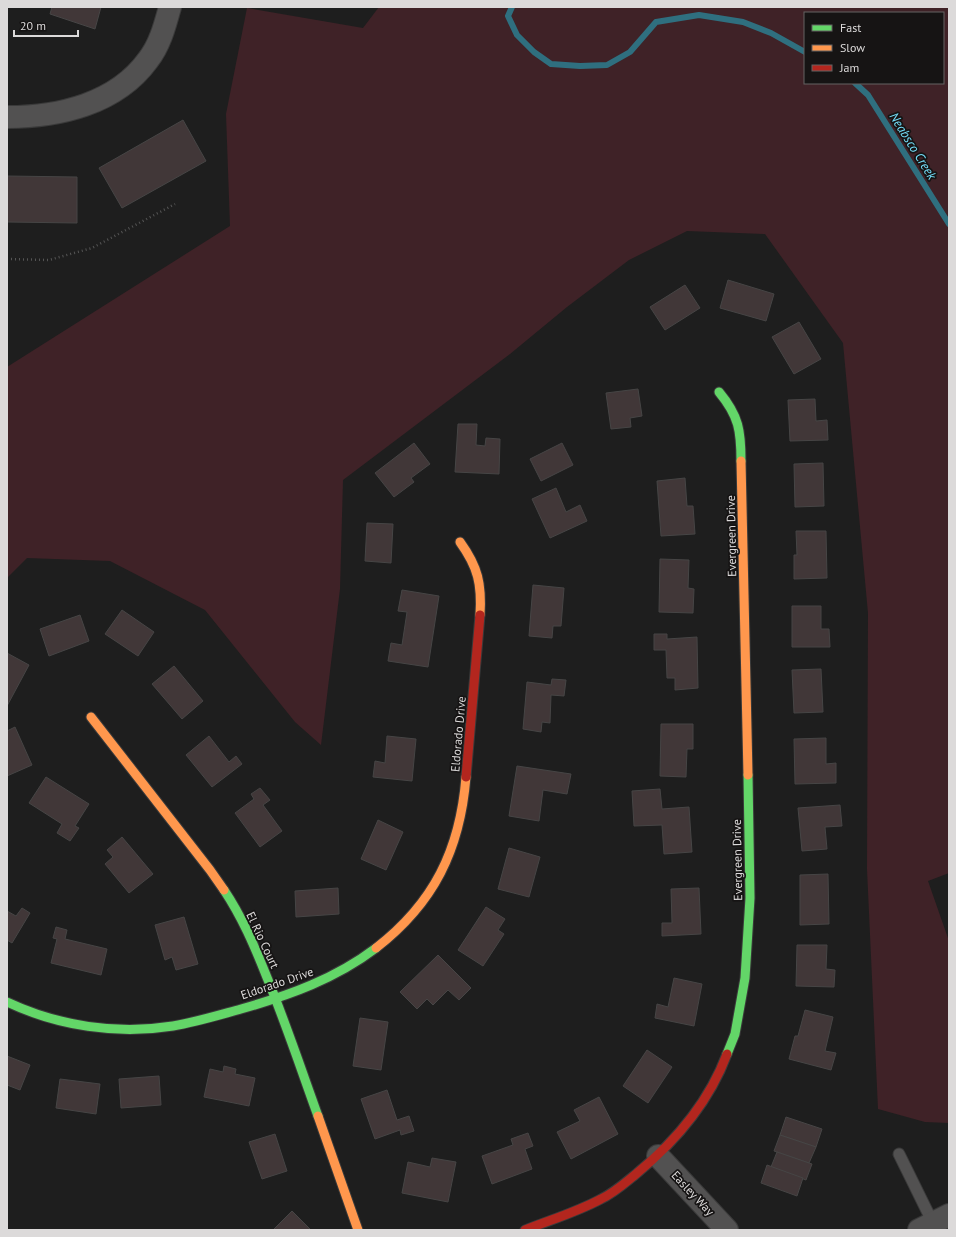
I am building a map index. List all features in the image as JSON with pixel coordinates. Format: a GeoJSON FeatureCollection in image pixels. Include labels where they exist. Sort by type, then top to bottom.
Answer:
{"type":"FeatureCollection","features":[{"type":"Feature","properties":{"kind":"street"},"geometry":{"type":"LineString","coordinates":[[7,117],[41,115],[66,111],[93,103],[114,93],[133,78],[149,60],[160,39],[170,7]]}},
{"type":"Feature","properties":{"kind":"street","name":"Evergreen Drive"},"geometry":{"type":"LineString","coordinates":[[525,1230],[585,1208],[602,1199],[619,1188],[658,1156],[682,1130],[706,1098],[724,1063],[736,1034],[745,978],[750,898],[741,436],[737,418],[728,402],[719,392]]}},
{"type":"Feature","properties":{"kind":"street","name":"Eldorado Drive"},"geometry":{"type":"LineString","coordinates":[[7,1002],[16,1007],[50,1019],[78,1026],[121,1030],[164,1027],[200,1020],[276,999],[307,988],[345,969],[380,945],[405,922],[426,896],[443,867],[456,836],[464,803],[482,598],[476,567],[460,542]]}},
{"type":"Feature","properties":{"kind":"street","name":"El Rio Court"},"geometry":{"type":"LineString","coordinates":[[90,717],[215,876],[235,907],[248,932],[276,999],[358,1230]]}},
{"type":"Feature","properties":{"kind":"street","name":"Easley Way"},"geometry":{"type":"LineString","coordinates":[[658,1156],[727,1230]]}},
{"type":"Feature","properties":{"kind":"lane"},"geometry":{"type":"LineString","coordinates":[[899,1154],[932,1225]]}},
{"type":"Feature","properties":{"kind":"path"},"geometry":{"type":"LineString","coordinates":[[7,259],[49,260],[92,248],[175,204]]}},
{"type":"Feature","properties":{"kind":"shaded area"},"geometry":{"type":"Polygon","coordinates":[[[379,7],[949,7],[949,873],[928,881],[949,941],[949,1123],[925,1122],[878,1109],[867,869],[868,613],[843,343],[765,234],[687,231],[629,260],[567,307],[510,354],[343,480],[340,589],[321,745],[295,722],[205,610],[110,561],[27,558],[7,578],[7,367],[230,226],[226,114],[247,8],[363,28],[379,7]]]}},
{"type":"Feature","properties":{"kind":"building"},"geometry":{"type":"Polygon","coordinates":[[[52,7],[101,7],[95,29],[50,14],[52,7]]]}},
{"type":"Feature","properties":{"kind":"building"},"geometry":{"type":"Polygon","coordinates":[[[183,120],[206,161],[122,208],[99,168],[183,120]]]}},
{"type":"Feature","properties":{"kind":"building"},"geometry":{"type":"Polygon","coordinates":[[[7,176],[77,177],[77,223],[7,222],[7,176]]]}},
{"type":"Feature","properties":{"kind":"building"},"geometry":{"type":"Polygon","coordinates":[[[728,280],[774,294],[766,321],[720,308],[728,280]]]}},
{"type":"Feature","properties":{"kind":"building"},"geometry":{"type":"Polygon","coordinates":[[[685,285],[700,308],[665,330],[650,307],[685,285]]]}},
{"type":"Feature","properties":{"kind":"building"},"geometry":{"type":"Polygon","coordinates":[[[799,322],[821,359],[794,374],[772,337],[799,322]]]}},
{"type":"Feature","properties":{"kind":"building"},"geometry":{"type":"Polygon","coordinates":[[[638,389],[642,416],[630,418],[631,427],[611,429],[606,393],[638,389]]]}},
{"type":"Feature","properties":{"kind":"building"},"geometry":{"type":"Polygon","coordinates":[[[815,399],[816,421],[827,420],[828,440],[790,441],[788,400],[815,399]]]}},
{"type":"Feature","properties":{"kind":"building"},"geometry":{"type":"Polygon","coordinates":[[[458,424],[477,424],[476,445],[485,446],[486,438],[500,439],[499,474],[455,472],[458,424]]]}},
{"type":"Feature","properties":{"kind":"building"},"geometry":{"type":"Polygon","coordinates":[[[414,443],[430,464],[411,478],[414,482],[394,497],[375,473],[414,443]]]}},
{"type":"Feature","properties":{"kind":"building"},"geometry":{"type":"Polygon","coordinates":[[[562,443],[573,465],[541,481],[530,459],[562,443]]]}},
{"type":"Feature","properties":{"kind":"building"},"geometry":{"type":"Polygon","coordinates":[[[823,463],[824,506],[795,507],[794,464],[823,463]]]}},
{"type":"Feature","properties":{"kind":"building"},"geometry":{"type":"Polygon","coordinates":[[[685,478],[687,506],[693,506],[695,534],[661,536],[657,481],[685,478]]]}},
{"type":"Feature","properties":{"kind":"building"},"geometry":{"type":"Polygon","coordinates":[[[556,488],[566,512],[580,505],[587,521],[550,538],[532,499],[556,488]]]}},
{"type":"Feature","properties":{"kind":"building"},"geometry":{"type":"Polygon","coordinates":[[[367,523],[393,524],[391,563],[365,561],[367,523]]]}},
{"type":"Feature","properties":{"kind":"building"},"geometry":{"type":"Polygon","coordinates":[[[796,531],[826,531],[827,578],[794,579],[794,555],[797,555],[796,531]]]}},
{"type":"Feature","properties":{"kind":"building"},"geometry":{"type":"Polygon","coordinates":[[[660,559],[689,560],[688,588],[694,589],[693,613],[659,612],[660,559]]]}},
{"type":"Feature","properties":{"kind":"building"},"geometry":{"type":"Polygon","coordinates":[[[533,585],[564,588],[561,626],[553,626],[552,638],[529,636],[533,585]]]}},
{"type":"Feature","properties":{"kind":"building"},"geometry":{"type":"Polygon","coordinates":[[[402,590],[439,596],[428,667],[388,661],[391,643],[402,645],[407,612],[398,611],[402,590]]]}},
{"type":"Feature","properties":{"kind":"building"},"geometry":{"type":"Polygon","coordinates":[[[792,606],[821,606],[821,629],[829,629],[830,647],[792,647],[792,606]]]}},
{"type":"Feature","properties":{"kind":"building"},"geometry":{"type":"Polygon","coordinates":[[[122,610],[154,632],[138,656],[105,634],[122,610]]]}},
{"type":"Feature","properties":{"kind":"building"},"geometry":{"type":"Polygon","coordinates":[[[80,615],[89,641],[49,656],[40,629],[80,615]]]}},
{"type":"Feature","properties":{"kind":"building"},"geometry":{"type":"Polygon","coordinates":[[[654,634],[667,634],[667,639],[697,637],[698,688],[675,690],[675,678],[667,678],[666,650],[654,650],[654,634]]]}},
{"type":"Feature","properties":{"kind":"building"},"geometry":{"type":"Polygon","coordinates":[[[7,653],[29,665],[7,706],[7,653]]]}},
{"type":"Feature","properties":{"kind":"building"},"geometry":{"type":"Polygon","coordinates":[[[174,666],[203,701],[182,719],[152,684],[174,666]]]}},
{"type":"Feature","properties":{"kind":"building"},"geometry":{"type":"Polygon","coordinates":[[[821,669],[823,712],[794,713],[792,670],[821,669]]]}},
{"type":"Feature","properties":{"kind":"building"},"geometry":{"type":"Polygon","coordinates":[[[552,679],[566,680],[564,696],[551,695],[550,723],[542,722],[541,732],[523,729],[527,682],[551,685],[552,679]]]}},
{"type":"Feature","properties":{"kind":"building"},"geometry":{"type":"Polygon","coordinates":[[[661,724],[693,724],[693,749],[687,749],[686,777],[660,776],[661,724]]]}},
{"type":"Feature","properties":{"kind":"building"},"geometry":{"type":"Polygon","coordinates":[[[15,727],[32,765],[7,776],[7,731],[15,727]]]}},
{"type":"Feature","properties":{"kind":"building"},"geometry":{"type":"Polygon","coordinates":[[[209,736],[229,762],[236,756],[242,764],[212,787],[186,755],[209,736]]]}},
{"type":"Feature","properties":{"kind":"building"},"geometry":{"type":"Polygon","coordinates":[[[387,736],[416,739],[412,781],[373,777],[375,761],[385,763],[387,736]]]}},
{"type":"Feature","properties":{"kind":"building"},"geometry":{"type":"Polygon","coordinates":[[[826,738],[826,764],[836,763],[836,783],[795,784],[794,739],[826,738]]]}},
{"type":"Feature","properties":{"kind":"building"},"geometry":{"type":"Polygon","coordinates":[[[517,766],[571,774],[567,794],[543,790],[539,821],[509,816],[517,766]]]}},
{"type":"Feature","properties":{"kind":"building"},"geometry":{"type":"Polygon","coordinates":[[[46,777],[89,804],[75,826],[79,828],[70,841],[57,833],[62,824],[29,803],[46,777]]]}},
{"type":"Feature","properties":{"kind":"building"},"geometry":{"type":"Polygon","coordinates":[[[260,788],[270,800],[263,805],[282,831],[260,847],[235,813],[254,799],[251,794],[260,788]]]}},
{"type":"Feature","properties":{"kind":"building"},"geometry":{"type":"Polygon","coordinates":[[[660,789],[662,809],[689,807],[692,852],[664,854],[662,825],[634,826],[632,791],[660,789]]]}},
{"type":"Feature","properties":{"kind":"building"},"geometry":{"type":"Polygon","coordinates":[[[840,805],[842,826],[825,827],[827,849],[802,851],[798,808],[840,805]]]}},
{"type":"Feature","properties":{"kind":"building"},"geometry":{"type":"Polygon","coordinates":[[[378,820],[403,832],[386,870],[361,859],[378,820]]]}},
{"type":"Feature","properties":{"kind":"building"},"geometry":{"type":"Polygon","coordinates":[[[122,837],[153,874],[129,893],[105,864],[113,857],[107,850],[122,837]]]}},
{"type":"Feature","properties":{"kind":"building"},"geometry":{"type":"Polygon","coordinates":[[[509,848],[540,857],[529,897],[498,889],[509,848]]]}},
{"type":"Feature","properties":{"kind":"building"},"geometry":{"type":"Polygon","coordinates":[[[828,874],[829,924],[800,925],[800,875],[828,874]]]}},
{"type":"Feature","properties":{"kind":"building"},"geometry":{"type":"Polygon","coordinates":[[[338,888],[339,914],[296,917],[295,891],[338,888]]]}},
{"type":"Feature","properties":{"kind":"building"},"geometry":{"type":"Polygon","coordinates":[[[699,888],[701,934],[662,936],[662,923],[672,923],[671,889],[699,888]]]}},
{"type":"Feature","properties":{"kind":"building"},"geometry":{"type":"Polygon","coordinates":[[[486,907],[505,919],[498,930],[504,934],[483,966],[458,950],[486,907]]]}},
{"type":"Feature","properties":{"kind":"building"},"geometry":{"type":"Polygon","coordinates":[[[22,908],[30,913],[12,943],[7,940],[7,911],[16,916],[22,908]]]}},
{"type":"Feature","properties":{"kind":"building"},"geometry":{"type":"Polygon","coordinates":[[[184,917],[198,964],[176,970],[172,957],[165,960],[155,925],[184,917]]]}},
{"type":"Feature","properties":{"kind":"building"},"geometry":{"type":"Polygon","coordinates":[[[56,927],[67,930],[65,939],[107,949],[101,975],[51,963],[57,939],[53,938],[56,927]]]}},
{"type":"Feature","properties":{"kind":"building"},"geometry":{"type":"Polygon","coordinates":[[[797,945],[827,945],[826,969],[835,970],[834,987],[796,986],[797,945]]]}},
{"type":"Feature","properties":{"kind":"building"},"geometry":{"type":"Polygon","coordinates":[[[438,955],[471,988],[459,1000],[448,990],[433,1005],[427,999],[417,1009],[400,992],[438,955]]]}},
{"type":"Feature","properties":{"kind":"building"},"geometry":{"type":"Polygon","coordinates":[[[674,978],[702,984],[694,1026],[655,1018],[657,1004],[668,1007],[674,978]]]}},
{"type":"Feature","properties":{"kind":"building"},"geometry":{"type":"Polygon","coordinates":[[[805,1010],[833,1017],[825,1051],[836,1053],[831,1070],[789,1059],[795,1036],[798,1036],[805,1010]]]}},
{"type":"Feature","properties":{"kind":"building"},"geometry":{"type":"Polygon","coordinates":[[[360,1018],[388,1022],[381,1070],[353,1066],[360,1018]]]}},
{"type":"Feature","properties":{"kind":"building"},"geometry":{"type":"Polygon","coordinates":[[[647,1050],[672,1067],[648,1103],[623,1086],[647,1050]]]}},
{"type":"Feature","properties":{"kind":"building"},"geometry":{"type":"Polygon","coordinates":[[[7,1056],[30,1065],[20,1090],[7,1085],[7,1056]]]}},
{"type":"Feature","properties":{"kind":"building"},"geometry":{"type":"Polygon","coordinates":[[[224,1066],[236,1069],[235,1074],[255,1078],[249,1106],[204,1097],[210,1069],[223,1072],[224,1066]]]}},
{"type":"Feature","properties":{"kind":"building"},"geometry":{"type":"Polygon","coordinates":[[[159,1076],[161,1105],[121,1108],[119,1079],[159,1076]]]}},
{"type":"Feature","properties":{"kind":"building"},"geometry":{"type":"Polygon","coordinates":[[[60,1079],[100,1084],[96,1114],[56,1108],[60,1079]]]}},
{"type":"Feature","properties":{"kind":"building"},"geometry":{"type":"Polygon","coordinates":[[[387,1090],[397,1120],[409,1116],[414,1131],[401,1135],[400,1130],[375,1139],[361,1099],[387,1090]]]}},
{"type":"Feature","properties":{"kind":"building"},"geometry":{"type":"Polygon","coordinates":[[[599,1097],[618,1134],[571,1159],[557,1132],[580,1121],[574,1110],[599,1097]]]}},
{"type":"Feature","properties":{"kind":"building"},"geometry":{"type":"Polygon","coordinates":[[[786,1117],[822,1129],[816,1147],[780,1135],[786,1117]]]}},
{"type":"Feature","properties":{"kind":"building"},"geometry":{"type":"Polygon","coordinates":[[[528,1133],[533,1146],[525,1149],[532,1169],[492,1184],[482,1156],[513,1145],[511,1139],[528,1133]]]}},
{"type":"Feature","properties":{"kind":"building"},"geometry":{"type":"Polygon","coordinates":[[[275,1134],[287,1171],[262,1179],[249,1142],[275,1134]]]}},
{"type":"Feature","properties":{"kind":"building"},"geometry":{"type":"Polygon","coordinates":[[[780,1135],[816,1147],[809,1163],[774,1151],[780,1135]]]}},
{"type":"Feature","properties":{"kind":"building"},"geometry":{"type":"Polygon","coordinates":[[[777,1152],[812,1164],[806,1180],[771,1167],[777,1152]]]}},
{"type":"Feature","properties":{"kind":"building"},"geometry":{"type":"Polygon","coordinates":[[[432,1158],[456,1162],[448,1202],[402,1193],[408,1162],[430,1167],[432,1158]]]}},
{"type":"Feature","properties":{"kind":"building"},"geometry":{"type":"Polygon","coordinates":[[[767,1165],[803,1178],[797,1196],[761,1183],[767,1165]]]}},
{"type":"Feature","properties":{"kind":"building"},"geometry":{"type":"Polygon","coordinates":[[[292,1211],[311,1230],[273,1230],[292,1211]]]}},
{"type":"Feature","properties":{"kind":"waterway","name":"Neabsco Creek"},"geometry":{"type":"LineString","coordinates":[[512,7],[508,16],[517,35],[534,52],[551,64],[580,66],[607,65],[630,52],[656,22],[699,15],[743,22],[771,33],[804,51]]}},
{"type":"Feature","properties":{"kind":"waterway","name":"Neabsco Creek"},"geometry":{"type":"LineString","coordinates":[[856,84],[868,95],[949,224]]}},
{"type":"Feature","properties":{"kind":"traffic: fast"},"geometry":{"type":"LineString","coordinates":[[719,392],[731,409],[738,424],[741,461]]}},
{"type":"Feature","properties":{"kind":"traffic: fast"},"geometry":{"type":"LineString","coordinates":[[727,1054],[735,1034],[745,978],[750,898],[748,775]]}},
{"type":"Feature","properties":{"kind":"traffic: fast"},"geometry":{"type":"LineString","coordinates":[[224,890],[242,921],[273,992],[318,1116]]}},
{"type":"Feature","properties":{"kind":"traffic: fast"},"geometry":{"type":"LineString","coordinates":[[7,1002],[26,1010],[67,1023],[109,1029],[152,1029],[173,1026],[241,1009],[294,992],[344,969],[376,948]]}},
{"type":"Feature","properties":{"kind":"traffic: slow"},"geometry":{"type":"LineString","coordinates":[[741,461],[748,775]]}},
{"type":"Feature","properties":{"kind":"traffic: slow"},"geometry":{"type":"LineString","coordinates":[[460,542],[471,560],[478,576],[480,615]]}},
{"type":"Feature","properties":{"kind":"traffic: slow"},"geometry":{"type":"LineString","coordinates":[[91,717],[224,890]]}},
{"type":"Feature","properties":{"kind":"traffic: slow"},"geometry":{"type":"LineString","coordinates":[[376,948],[414,913],[440,873],[458,828],[466,777]]}},
{"type":"Feature","properties":{"kind":"traffic: slow"},"geometry":{"type":"LineString","coordinates":[[318,1116],[358,1230]]}},
{"type":"Feature","properties":{"kind":"traffic: jam"},"geometry":{"type":"LineString","coordinates":[[466,777],[480,615]]}},
{"type":"Feature","properties":{"kind":"traffic: jam"},"geometry":{"type":"LineString","coordinates":[[525,1230],[573,1212],[606,1197],[650,1162],[677,1135],[701,1105],[720,1072],[727,1054]]}}]}
